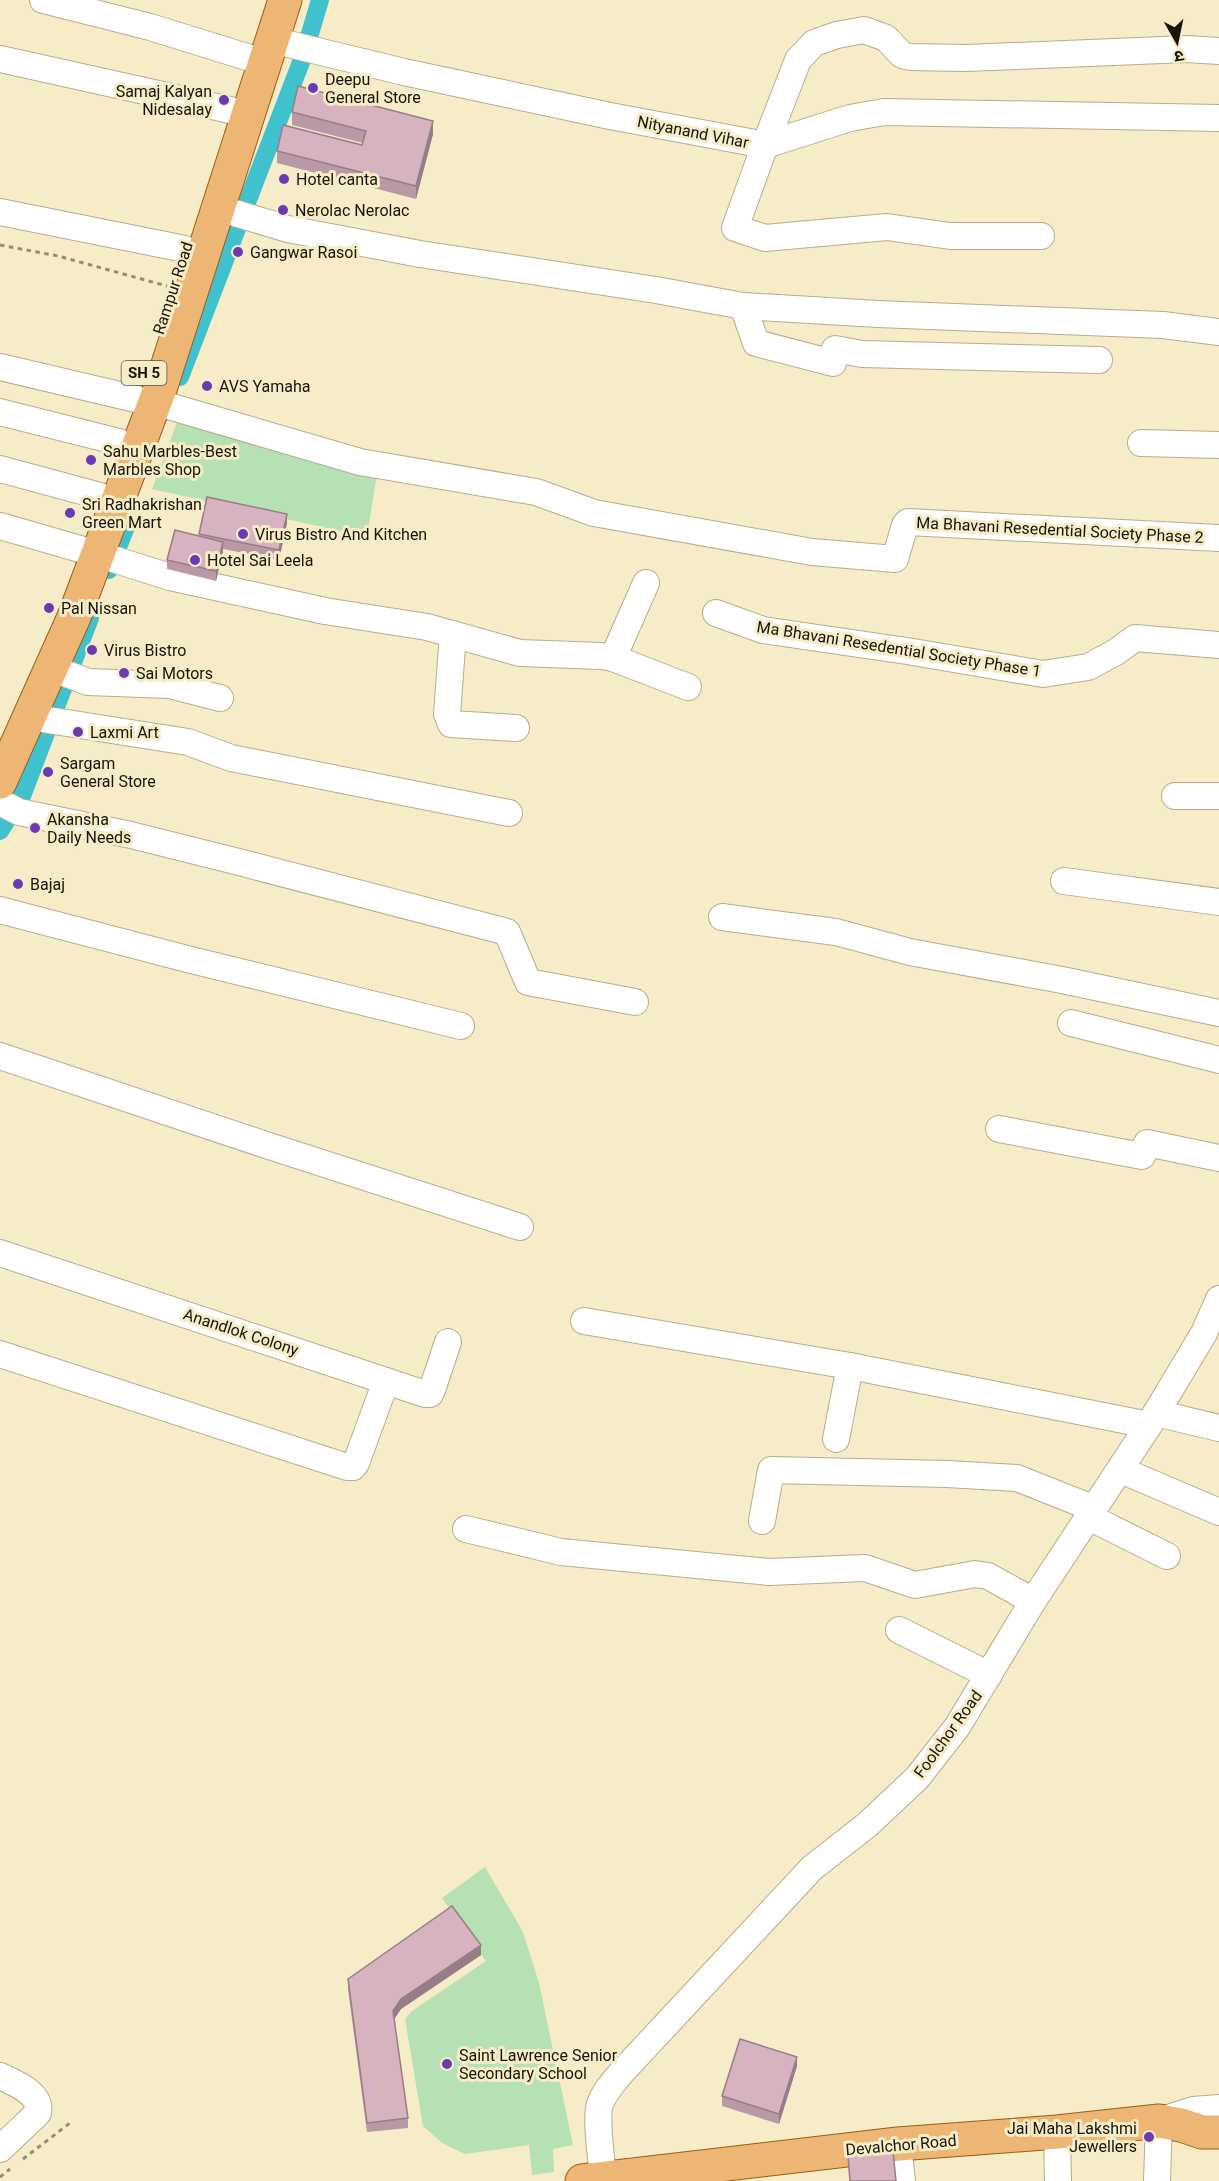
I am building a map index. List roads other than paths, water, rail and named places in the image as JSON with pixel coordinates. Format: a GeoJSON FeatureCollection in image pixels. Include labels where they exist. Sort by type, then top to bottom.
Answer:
{"type":"FeatureCollection","features":[{"type":"Feature","properties":{"kind":"main road","name":"Rampur Road"},"geometry":{"type":"LineString","coordinates":[[0,738],[34,662],[102,556],[100,496],[119,442],[145,400],[185,249],[230,110],[283,49],[266,0]]}},
{"type":"Feature","properties":{"kind":"main road"},"geometry":{"type":"LineString","coordinates":[[7,801],[64,674],[74,617],[102,556],[145,400],[235,213],[283,49],[285,0]]}},
{"type":"Feature","properties":{"kind":"main road","name":"Devalchor Road"},"geometry":{"type":"LineString","coordinates":[[593,2180],[691,2175],[898,2144],[1057,2132],[1160,2121],[1202,2132],[1219,2132]]}},
{"type":"Feature","properties":{"kind":"street","name":"Nityanand Vihar"},"geometry":{"type":"LineString","coordinates":[[43,0],[150,27],[283,49],[610,116],[765,145],[850,118],[884,112],[1219,118]]}},
{"type":"Feature","properties":{"kind":"street"},"geometry":{"type":"LineString","coordinates":[[1041,236],[950,236],[887,227],[765,238],[735,228],[798,60],[814,43],[837,35],[864,30],[886,38],[902,54],[910,57],[966,58],[1187,48],[1219,51]]}},
{"type":"Feature","properties":{"kind":"street"},"geometry":{"type":"LineString","coordinates":[[0,59],[230,110]]}},
{"type":"Feature","properties":{"kind":"street"},"geometry":{"type":"LineString","coordinates":[[0,212],[185,249]]}},
{"type":"Feature","properties":{"kind":"street"},"geometry":{"type":"LineString","coordinates":[[235,213],[288,229],[420,254],[644,288],[742,306],[878,314],[1163,325],[1219,332]]}},
{"type":"Feature","properties":{"kind":"street"},"geometry":{"type":"LineString","coordinates":[[742,306],[756,343],[833,363],[835,349],[862,354],[1099,360]]}},
{"type":"Feature","properties":{"kind":"street"},"geometry":{"type":"LineString","coordinates":[[0,367],[145,400]]}},
{"type":"Feature","properties":{"kind":"street","name":"Ma Bhavani Resedential Society Phase 2"},"geometry":{"type":"LineString","coordinates":[[145,400],[360,462],[536,492],[594,513],[812,552],[895,559],[904,525],[908,522],[1219,538]]}},
{"type":"Feature","properties":{"kind":"street"},"geometry":{"type":"LineString","coordinates":[[0,412],[119,442]]}},
{"type":"Feature","properties":{"kind":"street"},"geometry":{"type":"LineString","coordinates":[[1141,443],[1219,446]]}},
{"type":"Feature","properties":{"kind":"street"},"geometry":{"type":"LineString","coordinates":[[0,469],[100,496]]}},
{"type":"Feature","properties":{"kind":"street"},"geometry":{"type":"LineString","coordinates":[[0,526],[170,577],[314,608],[428,627],[520,653],[613,658],[688,687]]}},
{"type":"Feature","properties":{"kind":"street"},"geometry":{"type":"LineString","coordinates":[[613,658],[646,583]]}},
{"type":"Feature","properties":{"kind":"street","name":"Ma Bhavani Resedential Society Phase 1"},"geometry":{"type":"LineString","coordinates":[[716,613],[763,630],[1043,674],[1088,668],[1135,638],[1219,645]]}},
{"type":"Feature","properties":{"kind":"street"},"geometry":{"type":"LineString","coordinates":[[453,634],[447,714],[452,724],[516,728]]}},
{"type":"Feature","properties":{"kind":"street"},"geometry":{"type":"LineString","coordinates":[[64,674],[88,682],[169,685],[220,698]]}},
{"type":"Feature","properties":{"kind":"street"},"geometry":{"type":"LineString","coordinates":[[44,719],[188,742],[231,758],[509,813]]}},
{"type":"Feature","properties":{"kind":"street"},"geometry":{"type":"LineString","coordinates":[[1175,796],[1219,796]]}},
{"type":"Feature","properties":{"kind":"street"},"geometry":{"type":"LineString","coordinates":[[7,801],[507,932],[528,982],[635,1002]]}},
{"type":"Feature","properties":{"kind":"street"},"geometry":{"type":"LineString","coordinates":[[1064,881],[1219,902]]}},
{"type":"Feature","properties":{"kind":"street"},"geometry":{"type":"LineString","coordinates":[[0,910],[191,960],[461,1026]]}},
{"type":"Feature","properties":{"kind":"street"},"geometry":{"type":"LineString","coordinates":[[722,916],[836,932],[910,952],[1062,980],[1219,1013]]}},
{"type":"Feature","properties":{"kind":"street"},"geometry":{"type":"LineString","coordinates":[[1071,1023],[1219,1060]]}},
{"type":"Feature","properties":{"kind":"street"},"geometry":{"type":"LineString","coordinates":[[0,1056],[520,1227]]}},
{"type":"Feature","properties":{"kind":"street"},"geometry":{"type":"LineString","coordinates":[[999,1129],[1142,1156],[1147,1143],[1219,1158]]}},
{"type":"Feature","properties":{"kind":"street","name":"Anandlok Colony"},"geometry":{"type":"LineString","coordinates":[[0,1252],[430,1394],[448,1342]]}},
{"type":"Feature","properties":{"kind":"street","name":"Foolchor Road"},"geometry":{"type":"LineString","coordinates":[[593,2180],[599,2106],[606,2092],[621,2073],[812,1868],[867,1825],[917,1778],[957,1727],[1033,1601],[1211,1335],[1219,1299]]}},
{"type":"Feature","properties":{"kind":"street"},"geometry":{"type":"LineString","coordinates":[[584,1321],[1153,1419],[1219,1428]]}},
{"type":"Feature","properties":{"kind":"street"},"geometry":{"type":"LineString","coordinates":[[0,1354],[353,1467],[386,1381]]}},
{"type":"Feature","properties":{"kind":"street"},"geometry":{"type":"LineString","coordinates":[[836,1439],[850,1366]]}},
{"type":"Feature","properties":{"kind":"street"},"geometry":{"type":"LineString","coordinates":[[762,1521],[771,1470],[1017,1478],[1092,1513],[1167,1556]]}},
{"type":"Feature","properties":{"kind":"street"},"geometry":{"type":"LineString","coordinates":[[1121,1470],[1219,1512]]}},
{"type":"Feature","properties":{"kind":"street"},"geometry":{"type":"LineString","coordinates":[[466,1529],[561,1552],[769,1572],[865,1568],[915,1585],[975,1574],[988,1576],[1033,1601]]}},
{"type":"Feature","properties":{"kind":"street"},"geometry":{"type":"LineString","coordinates":[[899,1630],[989,1675]]}},
{"type":"Feature","properties":{"kind":"street"},"geometry":{"type":"LineString","coordinates":[[0,2076],[21,2086],[36,2098],[40,2106],[38,2113],[0,2149]]}},
{"type":"Feature","properties":{"kind":"street"},"geometry":{"type":"LineString","coordinates":[[1158,2181],[1160,2121],[1193,2110],[1219,2108]]}},
{"type":"Feature","properties":{"kind":"street"},"geometry":{"type":"LineString","coordinates":[[1057,2132],[1058,2181]]}},
{"type":"Feature","properties":{"kind":"street"},"geometry":{"type":"LineString","coordinates":[[898,2144],[902,2181]]}},
{"type":"Feature","properties":{"kind":"waterway"},"geometry":{"type":"LineString","coordinates":[[180,377],[303,57],[320,0]]}},
{"type":"Feature","properties":{"kind":"waterway"},"geometry":{"type":"LineString","coordinates":[[109,570],[126,527]]}},
{"type":"Feature","properties":{"kind":"waterway"},"geometry":{"type":"LineString","coordinates":[[0,831],[22,796],[90,618]]}},
{"type":"Feature","properties":{"kind":"place","name":"Deepu General Store"},"geometry":{"type":"Point","coordinates":[313,88]}},
{"type":"Feature","properties":{"kind":"place","name":"Samaj Kalyan Nidesalay"},"geometry":{"type":"Point","coordinates":[224,100]}},
{"type":"Feature","properties":{"kind":"place","name":"Hotel canta"},"geometry":{"type":"Point","coordinates":[284,179]}},
{"type":"Feature","properties":{"kind":"place","name":"Nerolac Nerolac"},"geometry":{"type":"Point","coordinates":[283,210]}},
{"type":"Feature","properties":{"kind":"place","name":"Gangwar Rasoi"},"geometry":{"type":"Point","coordinates":[238,252]}},
{"type":"Feature","properties":{"kind":"place","name":"AVS Yamaha"},"geometry":{"type":"Point","coordinates":[207,386]}},
{"type":"Feature","properties":{"kind":"place","name":"Sahu Marbles-Best Marbles Shop"},"geometry":{"type":"Point","coordinates":[91,460]}},
{"type":"Feature","properties":{"kind":"place","name":"Sri Radhakrishan Green Mart"},"geometry":{"type":"Point","coordinates":[70,513]}},
{"type":"Feature","properties":{"kind":"place","name":"Virus Bistro And Kitchen"},"geometry":{"type":"Point","coordinates":[243,534]}},
{"type":"Feature","properties":{"kind":"place","name":"Hotel Sai Leela"},"geometry":{"type":"Point","coordinates":[195,560]}},
{"type":"Feature","properties":{"kind":"place","name":"Pal Nissan"},"geometry":{"type":"Point","coordinates":[49,608]}},
{"type":"Feature","properties":{"kind":"place","name":"Virus Bistro"},"geometry":{"type":"Point","coordinates":[92,650]}},
{"type":"Feature","properties":{"kind":"place","name":"Sai Motors"},"geometry":{"type":"Point","coordinates":[124,673]}},
{"type":"Feature","properties":{"kind":"place","name":"Laxmi Art"},"geometry":{"type":"Point","coordinates":[78,732]}},
{"type":"Feature","properties":{"kind":"place","name":"Sargam General Store"},"geometry":{"type":"Point","coordinates":[48,772]}},
{"type":"Feature","properties":{"kind":"place","name":"Akansha Daily Needs"},"geometry":{"type":"Point","coordinates":[35,828]}},
{"type":"Feature","properties":{"kind":"place","name":"Bajaj"},"geometry":{"type":"Point","coordinates":[18,884]}},
{"type":"Feature","properties":{"kind":"place","name":"Saint Lawrence Senior Secondary School"},"geometry":{"type":"Point","coordinates":[447,2064]}},
{"type":"Feature","properties":{"kind":"place","name":"Jai Maha Lakshmi Jewellers"},"geometry":{"type":"Point","coordinates":[1149,2137]}}]}
